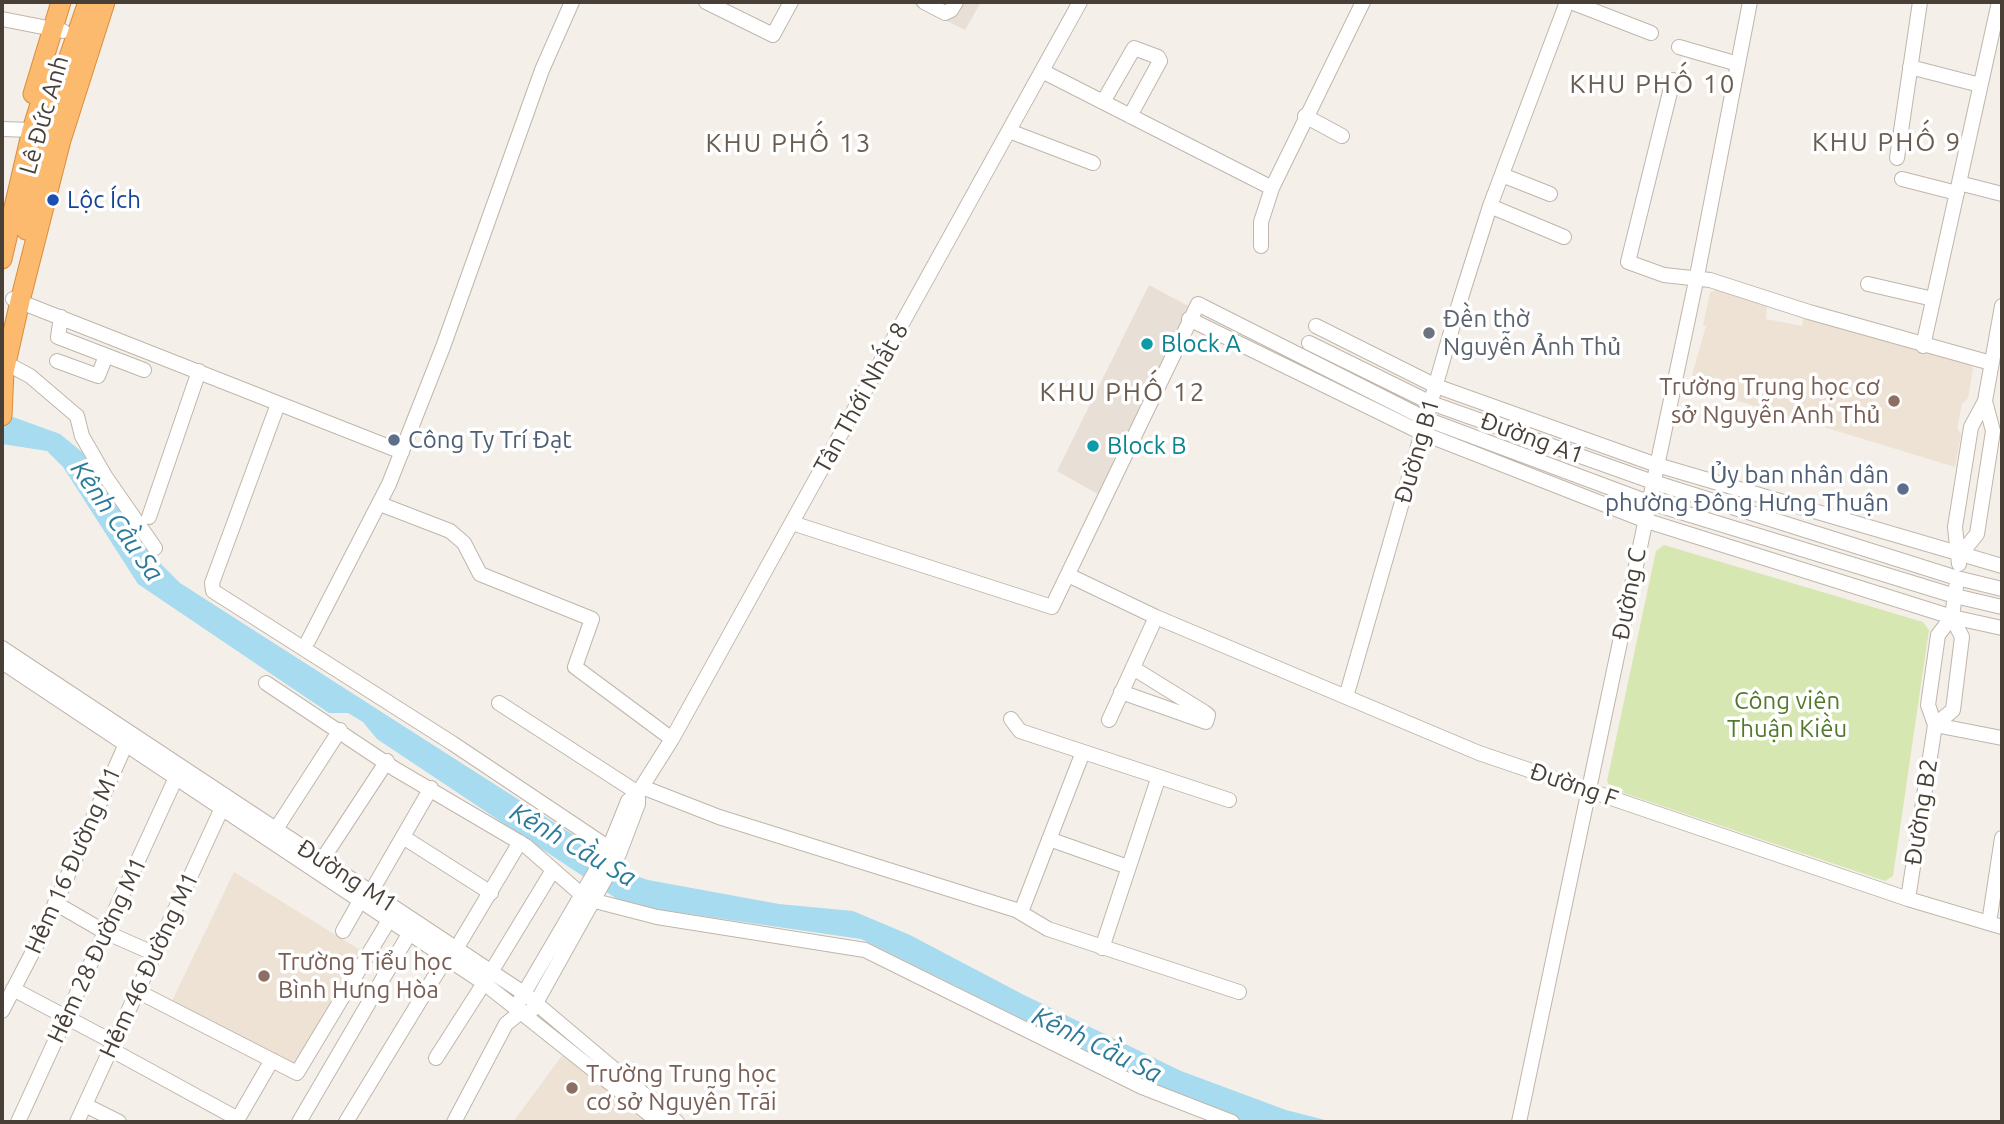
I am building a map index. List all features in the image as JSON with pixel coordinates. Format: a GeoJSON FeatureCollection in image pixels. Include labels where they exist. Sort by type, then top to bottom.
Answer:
{"type":"FeatureCollection","features":[{"type":"Feature","properties":{"kind":"highway","name":"Lê Đức Anh"},"geometry":{"type":"LineString","coordinates":[[2,211],[57,30],[61,2]]}},
{"type":"Feature","properties":{"kind":"highway","name":"Lê Đức Anh"},"geometry":{"type":"LineString","coordinates":[[57,30],[74,2]]}},
{"type":"Feature","properties":{"kind":"highway","name":"Lê Đức Anh"},"geometry":{"type":"LineString","coordinates":[[3,412],[3,356],[88,2]]}},
{"type":"Feature","properties":{"kind":"highway","name":"Lê Đức Anh"},"geometry":{"type":"LineString","coordinates":[[66,91],[105,2]]}},
{"type":"Feature","properties":{"kind":"highway","name":"Lê Đức Anh"},"geometry":{"type":"LineString","coordinates":[[2,259],[27,130]]}},
{"type":"Feature","properties":{"kind":"street"},"geometry":{"type":"LineString","coordinates":[[308,640],[380,503],[402,452],[542,70],[572,2]]}},
{"type":"Feature","properties":{"kind":"street"},"geometry":{"type":"LineString","coordinates":[[706,2],[773,35],[791,2]]}},
{"type":"Feature","properties":{"kind":"street"},"geometry":{"type":"LineString","coordinates":[[924,2],[947,13],[956,2]]}},
{"type":"Feature","properties":{"kind":"street","name":"Tân Thới Nhất 8"},"geometry":{"type":"LineString","coordinates":[[454,1122],[506,1024],[522,1011],[531,998],[588,898],[614,851],[628,801],[640,790],[672,739],[1080,2]]}},
{"type":"Feature","properties":{"kind":"street"},"geometry":{"type":"LineString","coordinates":[[1261,246],[1261,222],[1272,188],[1363,2]]}},
{"type":"Feature","properties":{"kind":"street"},"geometry":{"type":"LineString","coordinates":[[1569,2],[1651,33]]}},
{"type":"Feature","properties":{"kind":"street","name":"Đường B1"},"geometry":{"type":"LineString","coordinates":[[1346,697],[1490,206],[1569,2]]}},
{"type":"Feature","properties":{"kind":"street","name":"Đường C"},"geometry":{"type":"LineString","coordinates":[[1518,1122],[1697,276],[1750,2]]}},
{"type":"Feature","properties":{"kind":"street"},"geometry":{"type":"LineString","coordinates":[[1897,158],[1920,2]]}},
{"type":"Feature","properties":{"kind":"street"},"geometry":{"type":"LineString","coordinates":[[1923,346],[1998,2]]}},
{"type":"Feature","properties":{"kind":"street"},"geometry":{"type":"LineString","coordinates":[[2,19],[57,30]]}},
{"type":"Feature","properties":{"kind":"street"},"geometry":{"type":"LineString","coordinates":[[1679,47],[1738,64]]}},
{"type":"Feature","properties":{"kind":"street"},"geometry":{"type":"LineString","coordinates":[[1103,102],[1134,48],[1157,57],[1160,61],[1130,116]]}},
{"type":"Feature","properties":{"kind":"street"},"geometry":{"type":"LineString","coordinates":[[1910,67],[1980,85]]}},
{"type":"Feature","properties":{"kind":"street"},"geometry":{"type":"LineString","coordinates":[[1042,71],[1272,188]]}},
{"type":"Feature","properties":{"kind":"street"},"geometry":{"type":"LineString","coordinates":[[1673,80],[1628,262],[1664,275],[1697,276],[1923,346],[1991,363]]}},
{"type":"Feature","properties":{"kind":"street"},"geometry":{"type":"LineString","coordinates":[[1305,116],[1342,136]]}},
{"type":"Feature","properties":{"kind":"street"},"geometry":{"type":"LineString","coordinates":[[2,129],[27,130]]}},
{"type":"Feature","properties":{"kind":"street"},"geometry":{"type":"LineString","coordinates":[[1009,131],[1093,163]]}},
{"type":"Feature","properties":{"kind":"street"},"geometry":{"type":"LineString","coordinates":[[1502,175],[1550,194]]}},
{"type":"Feature","properties":{"kind":"street"},"geometry":{"type":"LineString","coordinates":[[1902,179],[2002,194]]}},
{"type":"Feature","properties":{"kind":"street"},"geometry":{"type":"LineString","coordinates":[[1490,206],[1564,237]]}},
{"type":"Feature","properties":{"kind":"street"},"geometry":{"type":"LineString","coordinates":[[1868,284],[1933,299]]}},
{"type":"Feature","properties":{"kind":"street"},"geometry":{"type":"LineString","coordinates":[[16,300],[402,452]]}},
{"type":"Feature","properties":{"kind":"street"},"geometry":{"type":"LineString","coordinates":[[792,523],[1052,607],[1198,304],[1424,426]]}},
{"type":"Feature","properties":{"kind":"street","name":"Đường B2"},"geometry":{"type":"LineString","coordinates":[[1908,899],[1935,725],[1928,705],[1938,635],[1952,617],[1955,596],[1960,555],[1955,527],[1971,427],[1985,401],[2002,306]]}},
{"type":"Feature","properties":{"kind":"street"},"geometry":{"type":"LineString","coordinates":[[61,317],[58,337],[144,370]]}},
{"type":"Feature","properties":{"kind":"street"},"geometry":{"type":"LineString","coordinates":[[1189,319],[1424,426]]}},
{"type":"Feature","properties":{"kind":"street","name":"Đường A1"},"geometry":{"type":"LineString","coordinates":[[1317,326],[1436,386],[1657,464],[2002,566]]}},
{"type":"Feature","properties":{"kind":"street","name":"Đường A1"},"geometry":{"type":"LineString","coordinates":[[1309,343],[1431,402],[1653,482],[1957,578],[2002,589]]}},
{"type":"Feature","properties":{"kind":"street"},"geometry":{"type":"LineString","coordinates":[[3,356],[77,416],[82,436],[105,476],[155,548]]}},
{"type":"Feature","properties":{"kind":"street"},"geometry":{"type":"LineString","coordinates":[[57,362],[98,376],[106,356]]}},
{"type":"Feature","properties":{"kind":"street"},"geometry":{"type":"LineString","coordinates":[[149,517],[198,371]]}},
{"type":"Feature","properties":{"kind":"street","name":"Đường B2"},"geometry":{"type":"LineString","coordinates":[[1960,555],[1978,534],[1993,432],[1985,401]]}},
{"type":"Feature","properties":{"kind":"street"},"geometry":{"type":"LineString","coordinates":[[278,404],[214,579],[213,592],[452,743],[614,851]]}},
{"type":"Feature","properties":{"kind":"street","name":"Đường A1"},"geometry":{"type":"LineString","coordinates":[[1424,426],[1648,502],[1955,596],[2002,607]]}},
{"type":"Feature","properties":{"kind":"street","name":"Đường A1"},"geometry":{"type":"LineString","coordinates":[[1424,426],[1644,520],[1952,617],[2002,628]]}},
{"type":"Feature","properties":{"kind":"street"},"geometry":{"type":"LineString","coordinates":[[380,503],[450,531],[464,543],[480,574],[592,619],[575,667],[672,739]]}},
{"type":"Feature","properties":{"kind":"street","name":"Đường F"},"geometry":{"type":"LineString","coordinates":[[1068,575],[1156,617],[1479,753],[1908,899],[1996,925]]}},
{"type":"Feature","properties":{"kind":"street"},"geometry":{"type":"LineString","coordinates":[[1109,720],[1156,617]]}},
{"type":"Feature","properties":{"kind":"street","name":"Đường B2"},"geometry":{"type":"LineString","coordinates":[[1935,725],[1953,710],[1962,637],[1952,617]]}},
{"type":"Feature","properties":{"kind":"street","name":"Đường M1"},"geometry":{"type":"LineString","coordinates":[[2,648],[178,772],[222,808],[365,896],[487,977],[531,998],[677,1122]]}},
{"type":"Feature","properties":{"kind":"street","name":"Đường M1"},"geometry":{"type":"LineString","coordinates":[[2,662],[125,746],[178,772],[276,830],[322,860],[389,920],[409,934],[451,953]]}},
{"type":"Feature","properties":{"kind":"street"},"geometry":{"type":"LineString","coordinates":[[1121,692],[1206,722],[1208,715],[1204,712],[1133,668]]}},
{"type":"Feature","properties":{"kind":"street"},"geometry":{"type":"LineString","coordinates":[[266,683],[431,789],[520,842],[588,898],[657,917],[865,950],[1142,1087],[1232,1122]]}},
{"type":"Feature","properties":{"kind":"street"},"geometry":{"type":"LineString","coordinates":[[499,703],[640,790],[1021,912],[1048,929],[1239,992]]}},
{"type":"Feature","properties":{"kind":"street"},"geometry":{"type":"LineString","coordinates":[[1011,719],[1020,731],[1158,779],[1229,800]]}},
{"type":"Feature","properties":{"kind":"street"},"geometry":{"type":"LineString","coordinates":[[1935,725],[2002,738]]}},
{"type":"Feature","properties":{"kind":"street"},"geometry":{"type":"LineString","coordinates":[[276,830],[340,730]]}},
{"type":"Feature","properties":{"kind":"street","name":"Hẻm 16 Đường M1"},"geometry":{"type":"LineString","coordinates":[[2,1011],[55,903],[125,746]]}},
{"type":"Feature","properties":{"kind":"street"},"geometry":{"type":"LineString","coordinates":[[1021,912],[1083,752]]}},
{"type":"Feature","properties":{"kind":"street"},"geometry":{"type":"LineString","coordinates":[[322,860],[387,761]]}},
{"type":"Feature","properties":{"kind":"street","name":"Hẻm 28 Đường M1"},"geometry":{"type":"LineString","coordinates":[[18,1122],[178,772]]}},
{"type":"Feature","properties":{"kind":"street"},"geometry":{"type":"LineString","coordinates":[[1102,948],[1158,779]]}},
{"type":"Feature","properties":{"kind":"street"},"geometry":{"type":"LineString","coordinates":[[343,931],[431,789]]}},
{"type":"Feature","properties":{"kind":"street","name":"Hẻm 46 Đường M1"},"geometry":{"type":"LineString","coordinates":[[77,1122],[222,808]]}},
{"type":"Feature","properties":{"kind":"street"},"geometry":{"type":"LineString","coordinates":[[403,837],[491,893]]}},
{"type":"Feature","properties":{"kind":"street"},"geometry":{"type":"LineString","coordinates":[[1049,839],[1128,867]]}},
{"type":"Feature","properties":{"kind":"street"},"geometry":{"type":"LineString","coordinates":[[346,1122],[491,893],[520,842]]}},
{"type":"Feature","properties":{"kind":"street"},"geometry":{"type":"LineString","coordinates":[[1996,925],[2002,844]]}},
{"type":"Feature","properties":{"kind":"street"},"geometry":{"type":"LineString","coordinates":[[436,1058],[553,870]]}},
{"type":"Feature","properties":{"kind":"street"},"geometry":{"type":"LineString","coordinates":[[55,903],[105,932],[155,954]]}},
{"type":"Feature","properties":{"kind":"street"},"geometry":{"type":"LineString","coordinates":[[137,991],[297,1073],[389,920]]}},
{"type":"Feature","properties":{"kind":"street"},"geometry":{"type":"LineString","coordinates":[[299,1122],[409,934]]}},
{"type":"Feature","properties":{"kind":"street","name":"Đường M1"},"geometry":{"type":"LineString","coordinates":[[487,977],[522,1011],[659,1122]]}},
{"type":"Feature","properties":{"kind":"street"},"geometry":{"type":"LineString","coordinates":[[13,989],[237,1121],[272,1060]]}},
{"type":"Feature","properties":{"kind":"street"},"geometry":{"type":"LineString","coordinates":[[85,1105],[119,1122]]}},
{"type":"Feature","properties":{"kind":"shaded area"},"geometry":{"type":"Polygon","coordinates":[[[909,2],[981,2],[965,30],[909,2]]]}},
{"type":"Feature","properties":{"kind":"shaded area"},"geometry":{"type":"Polygon","coordinates":[[[1149,285],[1192,308],[1103,497],[1057,471],[1149,285]]]}},
{"type":"Feature","properties":{"kind":"shaded area"},"geometry":{"type":"Polygon","coordinates":[[[1720,287],[1767,301],[1766,319],[1802,326],[1803,318],[1967,361],[1973,368],[1968,398],[1962,404],[1957,428],[1961,434],[1955,467],[1689,386],[1706,326],[1703,325],[1710,293],[1720,287]]]}},
{"type":"Feature","properties":{"kind":"shaded area","name":"Trường Tiểu học Bình Hưng Hòa"},"geometry":{"type":"Polygon","coordinates":[[[234,872],[360,950],[294,1066],[171,1003],[234,872]]]}},
{"type":"Feature","properties":{"kind":"shaded area","name":"Trường Trung học cơ sở Nguyễn Trãi"},"geometry":{"type":"Polygon","coordinates":[[[564,1053],[647,1122],[513,1122],[564,1053]]]}},
{"type":"Feature","properties":{"kind":"green space","name":"Công viên Thuận Kiều"},"geometry":{"type":"Polygon","coordinates":[[[1664,545],[1923,622],[1929,630],[1893,876],[1885,881],[1612,789],[1607,781],[1656,551],[1664,545]]]}},
{"type":"Feature","properties":{"kind":"water","name":"Kênh Cầu Sa"},"geometry":{"type":"Polygon","coordinates":[[[2,413],[60,434],[93,461],[142,545],[180,583],[602,853],[625,872],[648,880],[779,904],[853,911],[910,935],[1024,995],[1181,1071],[1286,1110],[1333,1122],[1246,1122],[1190,1102],[861,939],[626,905],[377,739],[363,722],[348,713],[329,713],[138,584],[63,467],[47,451],[2,444],[2,413]]]}},
{"type":"Feature","properties":{"kind":"place","name":"Lộc Ích"},"geometry":{"type":"Point","coordinates":[53,200]}},
{"type":"Feature","properties":{"kind":"place","name":"Đền thờ Nguyễn Ảnh Thủ"},"geometry":{"type":"Point","coordinates":[1429,333]}},
{"type":"Feature","properties":{"kind":"place","name":"Block A"},"geometry":{"type":"Point","coordinates":[1147,344]}},
{"type":"Feature","properties":{"kind":"place","name":"Trường Trung học cơ sở Nguyễn Anh Thủ"},"geometry":{"type":"Point","coordinates":[1894,401]}},
{"type":"Feature","properties":{"kind":"place","name":"Công Ty Trí Đạt"},"geometry":{"type":"Point","coordinates":[394,440]}},
{"type":"Feature","properties":{"kind":"place","name":"Block B"},"geometry":{"type":"Point","coordinates":[1093,446]}},
{"type":"Feature","properties":{"kind":"place","name":"Ủy ban nhân dân phường Đông Hưng Thuận"},"geometry":{"type":"Point","coordinates":[1903,489]}},
{"type":"Feature","properties":{"kind":"place","name":"Trường Tiểu học Bình Hưng Hòa"},"geometry":{"type":"Point","coordinates":[264,976]}},
{"type":"Feature","properties":{"kind":"place","name":"Trường Trung học cơ sở Nguyễn Trãi"},"geometry":{"type":"Point","coordinates":[572,1088]}},
{"type":"Feature","properties":{"kind":"district","name":"KHU PHỐ 10"},"geometry":{"type":"Point","coordinates":[1653,84]}},
{"type":"Feature","properties":{"kind":"district","name":"KHU PHỐ 9"},"geometry":{"type":"Point","coordinates":[1887,142]}},
{"type":"Feature","properties":{"kind":"district","name":"KHU PHỐ 13"},"geometry":{"type":"Point","coordinates":[789,143]}},
{"type":"Feature","properties":{"kind":"district","name":"KHU PHỐ 12"},"geometry":{"type":"Point","coordinates":[1123,392]}}]}
